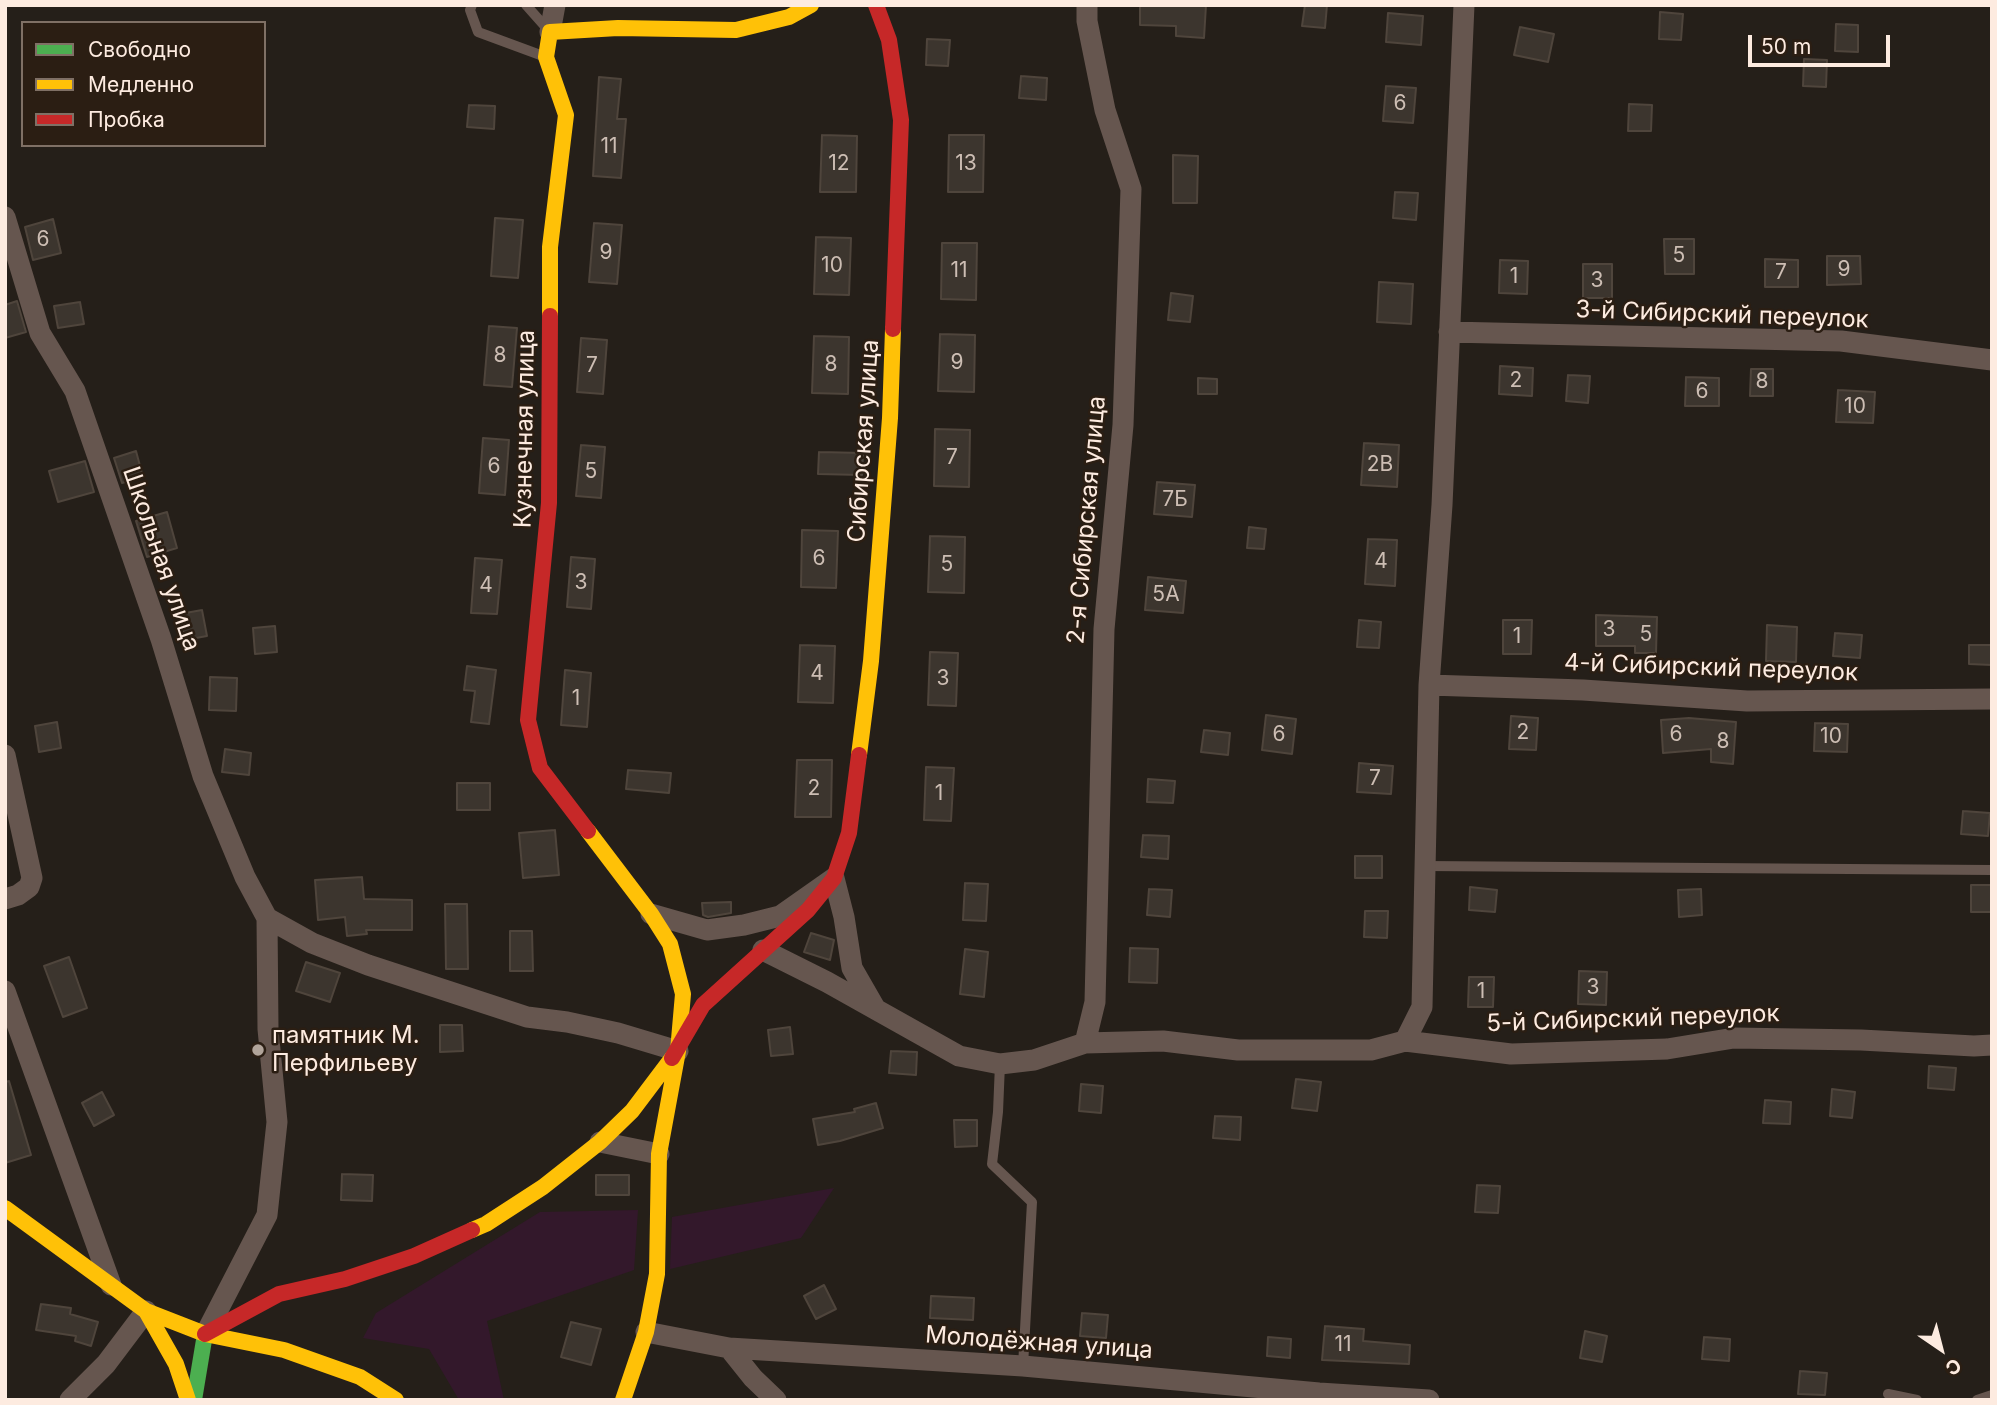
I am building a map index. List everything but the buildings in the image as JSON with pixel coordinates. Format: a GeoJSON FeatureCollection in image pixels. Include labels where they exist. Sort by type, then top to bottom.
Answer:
{"type":"FeatureCollection","features":[{"type":"Feature","properties":{"kind":"street"},"geometry":{"type":"LineString","coordinates":[[555,5],[550,32],[618,28],[736,30],[789,18],[811,5]]}},
{"type":"Feature","properties":{"kind":"street","name":"Сибирская улица"},"geometry":{"type":"LineString","coordinates":[[834,878],[849,833],[871,661],[890,418],[901,120],[888,40],[876,5]]}},
{"type":"Feature","properties":{"kind":"street","name":"2-я Сибирская улица"},"geometry":{"type":"LineString","coordinates":[[1085,1043],[1095,1002],[1104,629],[1123,425],[1131,189],[1105,110],[1087,21],[1087,5]]}},
{"type":"Feature","properties":{"kind":"street"},"geometry":{"type":"LineString","coordinates":[[1405,1041],[1422,1007],[1429,685],[1450,332],[1464,5]]}},
{"type":"Feature","properties":{"kind":"street","name":"Кузнечная улица"},"geometry":{"type":"LineString","coordinates":[[550,32],[546,57],[566,115],[550,247],[549,503],[528,720],[540,768],[651,914],[670,944],[683,994],[678,1051]]}},
{"type":"Feature","properties":{"kind":"street","name":"Школьная улица"},"geometry":{"type":"LineString","coordinates":[[5,217],[40,333],[75,391],[161,639],[203,776],[245,877],[267,918]]}},
{"type":"Feature","properties":{"kind":"street","name":"3-й Сибирский переулок"},"geometry":{"type":"LineString","coordinates":[[1450,332],[1840,341],[1992,360]]}},
{"type":"Feature","properties":{"kind":"street","name":"4-й Сибирский переулок"},"geometry":{"type":"LineString","coordinates":[[1429,685],[1583,690],[1746,701],[1992,699]]}},
{"type":"Feature","properties":{"kind":"street"},"geometry":{"type":"LineString","coordinates":[[5,755],[33,878],[29,887],[18,895],[5,899]]}},
{"type":"Feature","properties":{"kind":"street"},"geometry":{"type":"LineString","coordinates":[[651,914],[707,930],[744,925],[780,916],[834,878]]}},
{"type":"Feature","properties":{"kind":"street"},"geometry":{"type":"LineString","coordinates":[[205,1335],[279,1294],[356,1276],[414,1256],[486,1224],[543,1187],[600,1142],[632,1111],[678,1051],[703,1005],[808,910],[834,878]]}},
{"type":"Feature","properties":{"kind":"street"},"geometry":{"type":"LineString","coordinates":[[834,878],[844,917],[852,968],[875,1008]]}},
{"type":"Feature","properties":{"kind":"street"},"geometry":{"type":"LineString","coordinates":[[194,1400],[205,1335],[267,1215],[276,1122],[268,1029],[267,918],[312,943],[368,965],[514,1012],[618,1033],[678,1051]]}},
{"type":"Feature","properties":{"kind":"street","name":"5-й Сибирский переулок"},"geometry":{"type":"LineString","coordinates":[[763,950],[875,1008],[959,1056],[1000,1064],[1034,1060],[1085,1043],[1163,1041],[1238,1050],[1371,1050],[1405,1041],[1511,1054],[1667,1049],[1734,1038],[1992,1045]]}},
{"type":"Feature","properties":{"kind":"street"},"geometry":{"type":"LineString","coordinates":[[5,991],[111,1285]]}},
{"type":"Feature","properties":{"kind":"street"},"geometry":{"type":"LineString","coordinates":[[624,1400],[646,1332],[657,1274],[659,1154],[678,1051]]}},
{"type":"Feature","properties":{"kind":"street"},"geometry":{"type":"LineString","coordinates":[[600,1142],[659,1154]]}},
{"type":"Feature","properties":{"kind":"street"},"geometry":{"type":"LineString","coordinates":[[5,1208],[146,1311],[205,1335],[284,1350],[360,1377],[396,1400]]}},
{"type":"Feature","properties":{"kind":"street"},"geometry":{"type":"LineString","coordinates":[[70,1400],[106,1364],[146,1311]]}},
{"type":"Feature","properties":{"kind":"street"},"geometry":{"type":"LineString","coordinates":[[146,1311],[176,1364],[188,1400]]}},
{"type":"Feature","properties":{"kind":"street","name":"Молодёжная улица"},"geometry":{"type":"LineString","coordinates":[[646,1332],[729,1348],[1023,1366],[1319,1396],[1429,1400]]}},
{"type":"Feature","properties":{"kind":"street"},"geometry":{"type":"LineString","coordinates":[[729,1348],[753,1378],[776,1400]]}},
{"type":"Feature","properties":{"kind":"lane"},"geometry":{"type":"LineString","coordinates":[[472,5],[470,10],[478,32],[546,57]]}},
{"type":"Feature","properties":{"kind":"lane"},"geometry":{"type":"LineString","coordinates":[[526,5],[550,32]]}},
{"type":"Feature","properties":{"kind":"lane"},"geometry":{"type":"LineString","coordinates":[[1424,866],[1992,870]]}},
{"type":"Feature","properties":{"kind":"lane"},"geometry":{"type":"LineString","coordinates":[[1000,1064],[992,1164],[1032,1202],[1023,1366]]}},
{"type":"Feature","properties":{"kind":"lane"},"geometry":{"type":"LineString","coordinates":[[1888,1394],[1917,1400]]}},
{"type":"Feature","properties":{"kind":"lane"},"geometry":{"type":"LineString","coordinates":[[1977,1400],[1992,1395]]}},
{"type":"Feature","properties":{"kind":"shaded area"},"geometry":{"type":"Polygon","coordinates":[[[834,1188],[801,1238],[670,1269],[672,1217],[834,1188]]]}},
{"type":"Feature","properties":{"kind":"shaded area"},"geometry":{"type":"Polygon","coordinates":[[[638,1210],[634,1270],[487,1321],[504,1400],[459,1400],[429,1349],[363,1338],[376,1313],[540,1212],[638,1210]]]}},
{"type":"Feature","properties":{"kind":"traffic: fast"},"geometry":{"type":"LineString","coordinates":[[194,1400],[205,1334]]}},
{"type":"Feature","properties":{"kind":"traffic: slow"},"geometry":{"type":"LineString","coordinates":[[550,316],[550,247],[566,115],[546,57],[550,32],[618,28],[736,30],[789,17],[811,5]]}},
{"type":"Feature","properties":{"kind":"traffic: slow"},"geometry":{"type":"LineString","coordinates":[[859,755],[871,661],[890,418],[893,329]]}},
{"type":"Feature","properties":{"kind":"traffic: slow"},"geometry":{"type":"LineString","coordinates":[[588,831],[651,914],[670,944],[683,994],[678,1051],[659,1154],[657,1274],[646,1332],[623,1400]]}},
{"type":"Feature","properties":{"kind":"traffic: slow"},"geometry":{"type":"LineString","coordinates":[[472,1230],[486,1224],[543,1187],[600,1142],[632,1111],[672,1058]]}},
{"type":"Feature","properties":{"kind":"traffic: slow"},"geometry":{"type":"LineString","coordinates":[[5,1208],[146,1311],[205,1334],[284,1350],[360,1377],[396,1400]]}},
{"type":"Feature","properties":{"kind":"traffic: slow"},"geometry":{"type":"LineString","coordinates":[[146,1311],[176,1364],[188,1400]]}},
{"type":"Feature","properties":{"kind":"traffic: jam"},"geometry":{"type":"LineString","coordinates":[[876,5],[889,40],[901,120],[893,329]]}},
{"type":"Feature","properties":{"kind":"traffic: jam"},"geometry":{"type":"LineString","coordinates":[[550,316],[549,503],[528,720],[540,768],[588,831]]}},
{"type":"Feature","properties":{"kind":"traffic: jam"},"geometry":{"type":"LineString","coordinates":[[672,1058],[703,1005],[808,910],[834,878],[849,833],[859,755]]}},
{"type":"Feature","properties":{"kind":"traffic: jam"},"geometry":{"type":"LineString","coordinates":[[205,1334],[279,1294],[345,1279],[414,1256],[472,1230]]}},
{"type":"Feature","properties":{"kind":"place","name":"памятник М. Перфильеву"},"geometry":{"type":"Point","coordinates":[258,1050]}}]}
